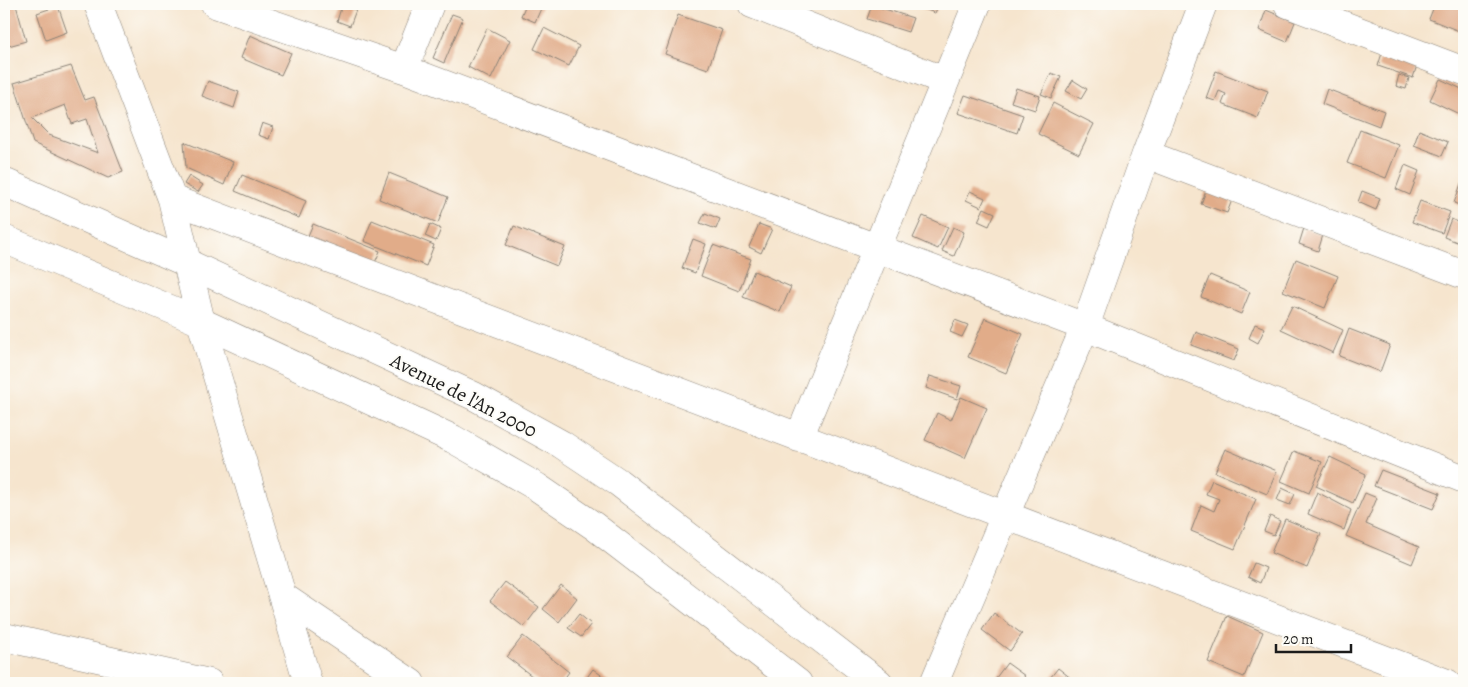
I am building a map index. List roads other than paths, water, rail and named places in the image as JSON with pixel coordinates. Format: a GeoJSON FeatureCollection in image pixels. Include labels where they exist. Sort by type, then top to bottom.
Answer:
{"type":"FeatureCollection","features":[{"type":"Feature","properties":{"kind":"street"},"geometry":{"type":"LineString","coordinates":[[98,4],[172,199],[201,322],[308,683]]}},
{"type":"Feature","properties":{"kind":"street"},"geometry":{"type":"LineString","coordinates":[[214,4],[254,10],[404,69],[1085,327],[1464,479]]}},
{"type":"Feature","properties":{"kind":"street"},"geometry":{"type":"LineString","coordinates":[[404,69],[430,4]]}},
{"type":"Feature","properties":{"kind":"street"},"geometry":{"type":"LineString","coordinates":[[752,4],[945,81]]}},
{"type":"Feature","properties":{"kind":"street"},"geometry":{"type":"LineString","coordinates":[[799,438],[977,4]]}},
{"type":"Feature","properties":{"kind":"street"},"geometry":{"type":"LineString","coordinates":[[934,683],[1085,327],[1146,154],[1203,4]]}},
{"type":"Feature","properties":{"kind":"street"},"geometry":{"type":"LineString","coordinates":[[1288,4],[1464,71]]}},
{"type":"Feature","properties":{"kind":"street"},"geometry":{"type":"LineString","coordinates":[[1146,154],[1464,275]]}},
{"type":"Feature","properties":{"kind":"street","name":"Avenue de l'An 2000"},"geometry":{"type":"LineString","coordinates":[[4,182],[187,263],[474,396],[561,444],[618,482],[879,683]]}},
{"type":"Feature","properties":{"kind":"street"},"geometry":{"type":"LineString","coordinates":[[172,199],[1447,683]]}},
{"type":"Feature","properties":{"kind":"street"},"geometry":{"type":"LineString","coordinates":[[4,239],[201,322],[453,439],[537,487],[594,526],[798,683]]}},
{"type":"Feature","properties":{"kind":"street"},"geometry":{"type":"LineString","coordinates":[[282,596],[411,683]]}},
{"type":"Feature","properties":{"kind":"street"},"geometry":{"type":"LineString","coordinates":[[4,637],[209,683]]}}]}
